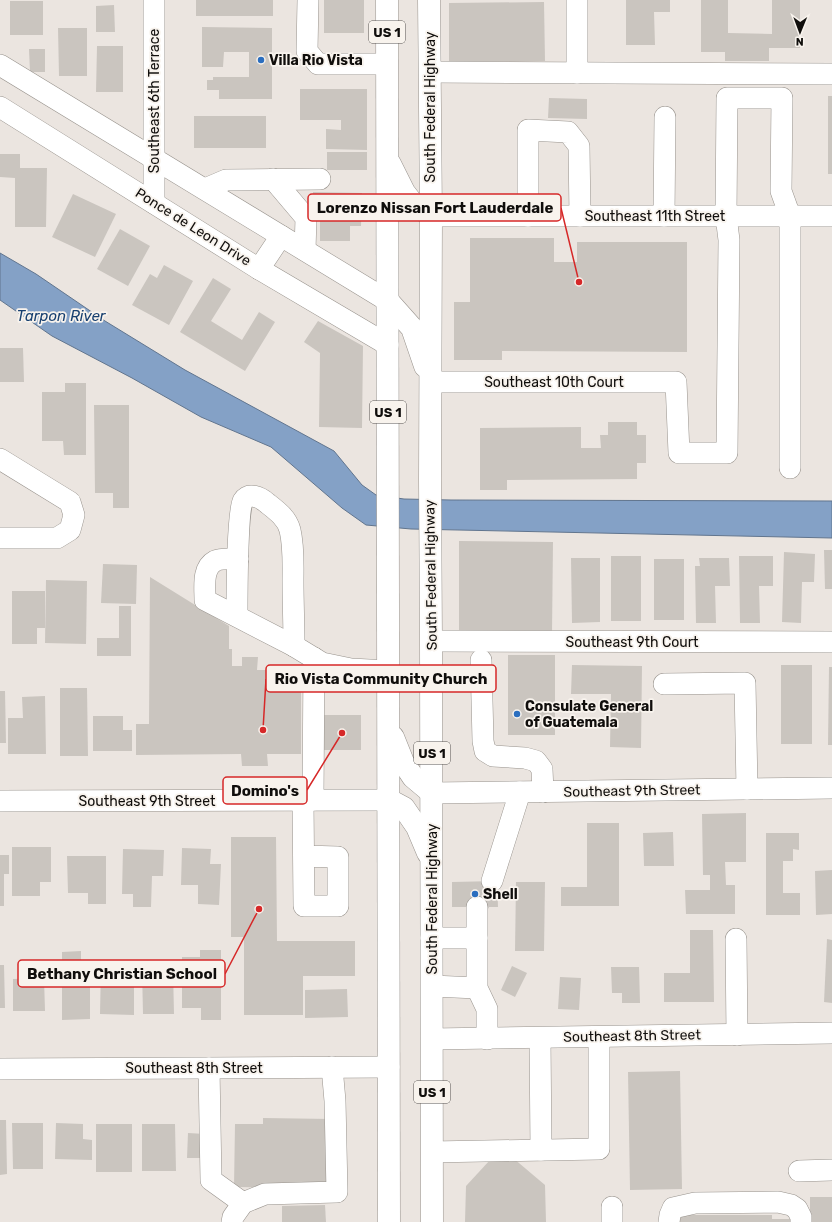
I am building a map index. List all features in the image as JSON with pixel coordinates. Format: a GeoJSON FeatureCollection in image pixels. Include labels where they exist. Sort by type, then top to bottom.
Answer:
{"type":"FeatureCollection","features":[{"type":"Feature","properties":{"kind":"main road","name":"US 1"},"geometry":{"type":"LineString","coordinates":[[387,0],[389,1222]]}},
{"type":"Feature","properties":{"kind":"main road","name":"South Federal Highway"},"geometry":{"type":"LineString","coordinates":[[429,0],[431,216],[430,480],[432,1222]]}},
{"type":"Feature","properties":{"kind":"main road"},"geometry":{"type":"LineString","coordinates":[[388,159],[404,192],[411,201],[431,216]]}},
{"type":"Feature","properties":{"kind":"main road"},"geometry":{"type":"LineString","coordinates":[[388,301],[412,328],[431,382]]}},
{"type":"Feature","properties":{"kind":"main road"},"geometry":{"type":"LineString","coordinates":[[388,726],[413,777],[432,794]]}},
{"type":"Feature","properties":{"kind":"main road"},"geometry":{"type":"LineString","coordinates":[[389,800],[404,808],[418,827],[431,859]]}},
{"type":"Feature","properties":{"kind":"street","name":"Southeast 6th Terrace"},"geometry":{"type":"LineString","coordinates":[[154,0],[154,203]]}},
{"type":"Feature","properties":{"kind":"street"},"geometry":{"type":"LineString","coordinates":[[308,0],[308,50],[318,64],[387,64]]}},
{"type":"Feature","properties":{"kind":"street"},"geometry":{"type":"LineString","coordinates":[[576,0],[576,73]]}},
{"type":"Feature","properties":{"kind":"street"},"geometry":{"type":"LineString","coordinates":[[0,65],[388,301]]}},
{"type":"Feature","properties":{"kind":"street"},"geometry":{"type":"LineString","coordinates":[[430,72],[832,74]]}},
{"type":"Feature","properties":{"kind":"street"},"geometry":{"type":"LineString","coordinates":[[726,216],[727,98],[782,98],[781,191],[790,216],[790,468]]}},
{"type":"Feature","properties":{"kind":"street","name":"Ponce de Leon Drive"},"geometry":{"type":"LineString","coordinates":[[0,106],[259,269],[388,345]]}},
{"type":"Feature","properties":{"kind":"street"},"geometry":{"type":"LineString","coordinates":[[664,216],[665,117]]}},
{"type":"Feature","properties":{"kind":"street"},"geometry":{"type":"LineString","coordinates":[[528,216],[528,130],[568,132],[579,146],[580,216]]}},
{"type":"Feature","properties":{"kind":"street"},"geometry":{"type":"LineString","coordinates":[[273,179],[306,218],[305,250]]}},
{"type":"Feature","properties":{"kind":"street"},"geometry":{"type":"LineString","coordinates":[[204,189],[226,180],[320,179]]}},
{"type":"Feature","properties":{"kind":"street","name":"Southeast 11th Street"},"geometry":{"type":"LineString","coordinates":[[431,216],[832,216]]}},
{"type":"Feature","properties":{"kind":"street","name":"Southeast 10th Court"},"geometry":{"type":"LineString","coordinates":[[431,382],[676,382],[679,452],[727,453],[729,240],[726,216]]}},
{"type":"Feature","properties":{"kind":"street"},"geometry":{"type":"LineString","coordinates":[[259,269],[281,236]]}},
{"type":"Feature","properties":{"kind":"street"},"geometry":{"type":"LineString","coordinates":[[0,459],[70,502],[74,515],[70,530],[57,538],[0,538]]}},
{"type":"Feature","properties":{"kind":"street"},"geometry":{"type":"LineString","coordinates":[[237,616],[238,559],[242,502],[247,497],[253,496],[262,498],[284,517],[290,528],[302,650],[308,800],[304,856]]}},
{"type":"Feature","properties":{"kind":"street"},"geometry":{"type":"LineString","coordinates":[[238,559],[216,560],[208,567],[205,581],[205,600],[302,650],[322,662],[351,669],[388,671]]}},
{"type":"Feature","properties":{"kind":"street","name":"Southeast 9th Court"},"geometry":{"type":"LineString","coordinates":[[431,641],[832,642]]}},
{"type":"Feature","properties":{"kind":"street"},"geometry":{"type":"LineString","coordinates":[[481,660],[482,741],[485,751],[494,756],[525,758],[536,761],[542,769],[543,792]]}},
{"type":"Feature","properties":{"kind":"street"},"geometry":{"type":"LineString","coordinates":[[664,684],[745,683],[747,789]]}},
{"type":"Feature","properties":{"kind":"street","name":"Southeast 9th Street"},"geometry":{"type":"LineString","coordinates":[[432,794],[832,788]]}},
{"type":"Feature","properties":{"kind":"street"},"geometry":{"type":"LineString","coordinates":[[492,881],[520,792]]}},
{"type":"Feature","properties":{"kind":"street","name":"Southeast 9th Street"},"geometry":{"type":"LineString","coordinates":[[0,801],[389,800]]}},
{"type":"Feature","properties":{"kind":"street"},"geometry":{"type":"LineString","coordinates":[[477,907],[477,988],[487,1009],[487,1039]]}},
{"type":"Feature","properties":{"kind":"street"},"geometry":{"type":"LineString","coordinates":[[432,938],[477,938]]}},
{"type":"Feature","properties":{"kind":"street"},"geometry":{"type":"LineString","coordinates":[[736,939],[737,1035]]}},
{"type":"Feature","properties":{"kind":"street"},"geometry":{"type":"LineString","coordinates":[[432,986],[477,988]]}},
{"type":"Feature","properties":{"kind":"street","name":"Southeast 8th Street"},"geometry":{"type":"LineString","coordinates":[[432,1039],[832,1034]]}},
{"type":"Feature","properties":{"kind":"street"},"geometry":{"type":"LineString","coordinates":[[432,1152],[599,1149],[599,1037]]}},
{"type":"Feature","properties":{"kind":"street"},"geometry":{"type":"LineString","coordinates":[[540,1038],[542,1150]]}},
{"type":"Feature","properties":{"kind":"street"},"geometry":{"type":"LineString","coordinates":[[232,1222],[232,1217],[243,1203],[265,1194],[337,1192],[335,1101],[332,1067]]}},
{"type":"Feature","properties":{"kind":"street","name":"Southeast 8th Street"},"geometry":{"type":"LineString","coordinates":[[0,1069],[389,1067]]}},
{"type":"Feature","properties":{"kind":"street"},"geometry":{"type":"LineString","coordinates":[[209,1068],[211,1180],[243,1203]]}},
{"type":"Feature","properties":{"kind":"street"},"geometry":{"type":"LineString","coordinates":[[799,1171],[832,1170]]}},
{"type":"Feature","properties":{"kind":"street"},"geometry":{"type":"LineString","coordinates":[[669,1222],[673,1208],[695,1203],[770,1202],[792,1205],[797,1209],[801,1217],[801,1222]]}},
{"type":"Feature","properties":{"kind":"water","name":"Tarpon River"},"geometry":{"type":"Polygon","coordinates":[[[0,253],[36,274],[105,321],[185,370],[334,451],[362,485],[376,495],[404,499],[451,500],[832,501],[832,538],[411,529],[366,525],[342,508],[271,447],[201,417],[132,378],[52,336],[0,300],[0,253]]]}},
{"type":"Feature","properties":{"kind":"building"},"geometry":{"type":"Polygon","coordinates":[[[196,0],[273,0],[273,16],[196,16],[196,0]]]}},
{"type":"Feature","properties":{"kind":"building"},"geometry":{"type":"Polygon","coordinates":[[[324,0],[364,0],[364,33],[324,33],[324,0]]]}},
{"type":"Feature","properties":{"kind":"building"},"geometry":{"type":"Polygon","coordinates":[[[626,0],[670,0],[670,12],[654,12],[655,45],[626,45],[626,0]]]}},
{"type":"Feature","properties":{"kind":"building"},"geometry":{"type":"Polygon","coordinates":[[[701,0],[728,0],[728,33],[772,34],[772,0],[800,0],[800,48],[769,48],[769,61],[725,61],[725,52],[701,52],[701,0]]]}},
{"type":"Feature","properties":{"kind":"building"},"geometry":{"type":"Polygon","coordinates":[[[10,1],[43,1],[43,35],[10,35],[10,1]]]}},
{"type":"Feature","properties":{"kind":"building"},"geometry":{"type":"Polygon","coordinates":[[[544,2],[545,61],[449,62],[449,3],[544,2]]]}},
{"type":"Feature","properties":{"kind":"building"},"geometry":{"type":"Polygon","coordinates":[[[114,5],[115,32],[96,32],[96,6],[114,5]]]}},
{"type":"Feature","properties":{"kind":"building","name":"Villa Rio Vista"},"geometry":{"type":"Polygon","coordinates":[[[202,27],[272,28],[272,99],[219,99],[219,90],[207,90],[207,80],[213,80],[213,77],[249,77],[249,52],[224,52],[223,67],[202,67],[202,27]]]}},
{"type":"Feature","properties":{"kind":"building"},"geometry":{"type":"Polygon","coordinates":[[[58,28],[87,28],[87,76],[59,76],[58,28]]]}},
{"type":"Feature","properties":{"kind":"building"},"geometry":{"type":"Polygon","coordinates":[[[97,46],[123,46],[123,92],[96,92],[97,46]]]}},
{"type":"Feature","properties":{"kind":"building"},"geometry":{"type":"Polygon","coordinates":[[[29,49],[45,49],[45,72],[30,72],[29,49]]]}},
{"type":"Feature","properties":{"kind":"building"},"geometry":{"type":"Polygon","coordinates":[[[300,89],[367,89],[367,150],[326,149],[326,129],[341,130],[341,120],[300,120],[300,89]]]}},
{"type":"Feature","properties":{"kind":"building"},"geometry":{"type":"Polygon","coordinates":[[[828,96],[832,96],[832,174],[828,174],[828,96]]]}},
{"type":"Feature","properties":{"kind":"building"},"geometry":{"type":"Polygon","coordinates":[[[549,98],[587,99],[587,119],[548,118],[549,98]]]}},
{"type":"Feature","properties":{"kind":"building"},"geometry":{"type":"Polygon","coordinates":[[[194,116],[266,116],[266,148],[194,148],[194,116]]]}},
{"type":"Feature","properties":{"kind":"building"},"geometry":{"type":"Polygon","coordinates":[[[327,152],[367,152],[367,170],[327,170],[327,152]]]}},
{"type":"Feature","properties":{"kind":"building"},"geometry":{"type":"Polygon","coordinates":[[[0,154],[20,154],[20,168],[47,168],[46,227],[15,227],[15,178],[0,177],[0,154]]]}},
{"type":"Feature","properties":{"kind":"building"},"geometry":{"type":"Polygon","coordinates":[[[313,192],[362,193],[361,226],[350,226],[350,241],[320,241],[320,211],[313,211],[313,192]]]}},
{"type":"Feature","properties":{"kind":"building"},"geometry":{"type":"Polygon","coordinates":[[[73,194],[116,214],[95,257],[52,237],[73,194]]]}},
{"type":"Feature","properties":{"kind":"building"},"geometry":{"type":"Polygon","coordinates":[[[120,229],[150,246],[128,286],[97,269],[120,229]]]}},
{"type":"Feature","properties":{"kind":"building"},"geometry":{"type":"Polygon","coordinates":[[[470,238],[554,238],[554,262],[577,262],[577,242],[687,242],[687,352],[502,351],[502,360],[454,360],[454,302],[470,302],[470,238]]]}},
{"type":"Feature","properties":{"kind":"building"},"geometry":{"type":"Polygon","coordinates":[[[164,265],[193,281],[169,325],[132,305],[150,274],[157,278],[164,265]]]}},
{"type":"Feature","properties":{"kind":"building"},"geometry":{"type":"Polygon","coordinates":[[[213,278],[231,289],[211,321],[242,340],[259,312],[275,322],[245,371],[180,332],[213,278]]]}},
{"type":"Feature","properties":{"kind":"building"},"geometry":{"type":"Polygon","coordinates":[[[318,321],[363,346],[362,428],[319,427],[320,353],[304,342],[318,321]]]}},
{"type":"Feature","properties":{"kind":"building"},"geometry":{"type":"Polygon","coordinates":[[[0,348],[23,348],[24,382],[0,382],[0,348]]]}},
{"type":"Feature","properties":{"kind":"building"},"geometry":{"type":"Polygon","coordinates":[[[65,383],[86,383],[86,455],[64,455],[63,441],[42,441],[42,392],[65,392],[65,383]]]}},
{"type":"Feature","properties":{"kind":"building"},"geometry":{"type":"Polygon","coordinates":[[[94,405],[129,405],[129,508],[113,508],[113,493],[95,493],[94,405]]]}},
{"type":"Feature","properties":{"kind":"building"},"geometry":{"type":"Polygon","coordinates":[[[608,422],[637,422],[637,435],[646,435],[646,463],[637,463],[637,479],[507,480],[507,490],[480,490],[480,428],[581,427],[581,448],[601,448],[600,435],[608,435],[608,422]]]}},
{"type":"Feature","properties":{"kind":"building"},"geometry":{"type":"Polygon","coordinates":[[[459,541],[553,542],[552,633],[459,633],[459,541]]]}},
{"type":"Feature","properties":{"kind":"building"},"geometry":{"type":"Polygon","coordinates":[[[824,550],[832,550],[832,589],[825,589],[824,550]]]}},
{"type":"Feature","properties":{"kind":"building"},"geometry":{"type":"Polygon","coordinates":[[[784,552],[815,554],[814,582],[802,582],[801,623],[782,622],[784,552]]]}},
{"type":"Feature","properties":{"kind":"building"},"geometry":{"type":"Polygon","coordinates":[[[611,556],[641,556],[641,621],[611,621],[611,556]]]}},
{"type":"Feature","properties":{"kind":"building"},"geometry":{"type":"Polygon","coordinates":[[[739,556],[773,556],[773,586],[759,586],[760,623],[740,623],[739,556]]]}},
{"type":"Feature","properties":{"kind":"building"},"geometry":{"type":"Polygon","coordinates":[[[571,558],[600,558],[600,622],[572,623],[571,558]]]}},
{"type":"Feature","properties":{"kind":"building"},"geometry":{"type":"Polygon","coordinates":[[[699,558],[729,558],[730,586],[715,586],[716,623],[696,623],[695,566],[700,566],[699,558]]]}},
{"type":"Feature","properties":{"kind":"building"},"geometry":{"type":"Polygon","coordinates":[[[654,559],[684,559],[684,620],[654,620],[654,559]]]}},
{"type":"Feature","properties":{"kind":"building"},"geometry":{"type":"Polygon","coordinates":[[[103,564],[137,565],[136,604],[101,603],[103,564]]]}},
{"type":"Feature","properties":{"kind":"building"},"geometry":{"type":"Polygon","coordinates":[[[150,577],[229,626],[229,649],[232,649],[232,666],[242,666],[242,657],[258,657],[257,670],[301,670],[301,754],[267,754],[268,766],[242,766],[241,754],[136,755],[136,724],[149,724],[150,577]]]}},
{"type":"Feature","properties":{"kind":"building"},"geometry":{"type":"Polygon","coordinates":[[[46,580],[87,581],[86,644],[45,643],[46,580]]]}},
{"type":"Feature","properties":{"kind":"building"},"geometry":{"type":"Polygon","coordinates":[[[12,591],[45,591],[45,628],[37,628],[37,644],[12,644],[12,591]]]}},
{"type":"Feature","properties":{"kind":"building"},"geometry":{"type":"Polygon","coordinates":[[[119,606],[131,606],[131,656],[97,656],[97,638],[119,638],[119,606]]]}},
{"type":"Feature","properties":{"kind":"building"},"geometry":{"type":"Polygon","coordinates":[[[508,655],[555,655],[555,735],[508,735],[508,655]]]}},
{"type":"Feature","properties":{"kind":"building"},"geometry":{"type":"Polygon","coordinates":[[[572,665],[642,666],[641,748],[610,747],[611,694],[571,694],[572,665]]]}},
{"type":"Feature","properties":{"kind":"building"},"geometry":{"type":"Polygon","coordinates":[[[781,665],[812,665],[812,744],[781,744],[781,665]]]}},
{"type":"Feature","properties":{"kind":"building"},"geometry":{"type":"Polygon","coordinates":[[[829,667],[832,667],[832,745],[828,745],[829,667]]]}},
{"type":"Feature","properties":{"kind":"building"},"geometry":{"type":"Polygon","coordinates":[[[60,688],[87,688],[88,756],[60,756],[60,688]]]}},
{"type":"Feature","properties":{"kind":"building"},"geometry":{"type":"Polygon","coordinates":[[[0,691],[5,691],[6,743],[0,743],[0,691]]]}},
{"type":"Feature","properties":{"kind":"building"},"geometry":{"type":"Polygon","coordinates":[[[45,696],[46,754],[8,754],[8,718],[23,718],[22,697],[45,696]]]}},
{"type":"Feature","properties":{"kind":"building"},"geometry":{"type":"Polygon","coordinates":[[[324,715],[361,715],[361,750],[324,750],[324,715]]]}},
{"type":"Feature","properties":{"kind":"building"},"geometry":{"type":"Polygon","coordinates":[[[93,716],[123,716],[123,730],[132,730],[132,751],[93,751],[93,716]]]}},
{"type":"Feature","properties":{"kind":"building"},"geometry":{"type":"Polygon","coordinates":[[[746,813],[746,862],[725,862],[726,885],[735,885],[735,914],[686,914],[685,890],[710,890],[710,875],[703,875],[702,814],[746,813]]]}},
{"type":"Feature","properties":{"kind":"building"},"geometry":{"type":"Polygon","coordinates":[[[587,823],[619,823],[619,906],[561,906],[561,887],[587,887],[587,823]]]}},
{"type":"Feature","properties":{"kind":"building"},"geometry":{"type":"Polygon","coordinates":[[[673,832],[674,866],[644,866],[643,833],[673,832]]]}},
{"type":"Feature","properties":{"kind":"building"},"geometry":{"type":"Polygon","coordinates":[[[766,833],[799,833],[799,850],[793,849],[793,861],[783,861],[783,893],[800,893],[800,915],[766,915],[766,833]]]}},
{"type":"Feature","properties":{"kind":"building"},"geometry":{"type":"Polygon","coordinates":[[[231,837],[276,837],[277,941],[355,941],[355,976],[303,976],[303,1015],[244,1015],[244,937],[231,937],[231,837]]]}},
{"type":"Feature","properties":{"kind":"building"},"geometry":{"type":"Polygon","coordinates":[[[12,847],[51,847],[51,882],[40,882],[40,896],[12,896],[12,847]]]}},
{"type":"Feature","properties":{"kind":"building"},"geometry":{"type":"Polygon","coordinates":[[[182,848],[211,849],[210,864],[221,864],[219,905],[198,904],[198,885],[181,885],[182,848]]]}},
{"type":"Feature","properties":{"kind":"building"},"geometry":{"type":"Polygon","coordinates":[[[123,849],[164,850],[163,876],[152,876],[151,907],[133,907],[133,894],[122,894],[123,849]]]}},
{"type":"Feature","properties":{"kind":"building"},"geometry":{"type":"Polygon","coordinates":[[[0,855],[9,855],[9,874],[4,874],[4,906],[0,906],[0,855]]]}},
{"type":"Feature","properties":{"kind":"building"},"geometry":{"type":"Polygon","coordinates":[[[67,856],[106,856],[106,904],[88,904],[88,893],[68,893],[67,856]]]}},
{"type":"Feature","properties":{"kind":"building"},"geometry":{"type":"Polygon","coordinates":[[[832,870],[832,914],[816,915],[815,871],[832,870]]]}},
{"type":"Feature","properties":{"kind":"building","name":"Shell"},"geometry":{"type":"Polygon","coordinates":[[[497,881],[498,907],[452,907],[452,882],[497,881]]]}},
{"type":"Feature","properties":{"kind":"building"},"geometry":{"type":"Polygon","coordinates":[[[516,882],[545,882],[544,951],[515,951],[516,882]]]}},
{"type":"Feature","properties":{"kind":"building"},"geometry":{"type":"Polygon","coordinates":[[[690,930],[713,930],[714,1002],[664,1002],[664,973],[690,973],[690,930]]]}},
{"type":"Feature","properties":{"kind":"building"},"geometry":{"type":"Polygon","coordinates":[[[827,939],[832,940],[832,1003],[824,1002],[827,939]]]}},
{"type":"Feature","properties":{"kind":"building"},"geometry":{"type":"Polygon","coordinates":[[[200,950],[221,950],[221,1020],[201,1020],[201,1008],[182,1008],[182,957],[200,957],[200,950]]]}},
{"type":"Feature","properties":{"kind":"building"},"geometry":{"type":"Polygon","coordinates":[[[81,951],[81,975],[90,975],[90,1019],[62,1020],[62,952],[81,951]]]}},
{"type":"Feature","properties":{"kind":"building"},"geometry":{"type":"Polygon","coordinates":[[[0,965],[4,965],[5,1008],[0,1008],[0,965]]]}},
{"type":"Feature","properties":{"kind":"building"},"geometry":{"type":"Polygon","coordinates":[[[101,966],[134,967],[134,1015],[100,1014],[101,966]]]}},
{"type":"Feature","properties":{"kind":"building"},"geometry":{"type":"Polygon","coordinates":[[[512,966],[527,973],[515,997],[501,990],[512,966]]]}},
{"type":"Feature","properties":{"kind":"building"},"geometry":{"type":"Polygon","coordinates":[[[611,967],[639,967],[640,1003],[622,1003],[622,993],[612,993],[611,967]]]}},
{"type":"Feature","properties":{"kind":"building"},"geometry":{"type":"Polygon","coordinates":[[[142,970],[173,970],[174,1014],[143,1014],[142,970]]]}},
{"type":"Feature","properties":{"kind":"building"},"geometry":{"type":"Polygon","coordinates":[[[560,977],[581,978],[579,1010],[558,1009],[560,977]]]}},
{"type":"Feature","properties":{"kind":"building"},"geometry":{"type":"Polygon","coordinates":[[[44,978],[45,1011],[13,1011],[13,979],[44,978]]]}},
{"type":"Feature","properties":{"kind":"building"},"geometry":{"type":"Polygon","coordinates":[[[347,989],[348,1017],[305,1018],[305,990],[347,989]]]}},
{"type":"Feature","properties":{"kind":"building"},"geometry":{"type":"Polygon","coordinates":[[[680,1071],[682,1189],[630,1190],[628,1072],[680,1071]]]}},
{"type":"Feature","properties":{"kind":"building"},"geometry":{"type":"Polygon","coordinates":[[[263,1118],[331,1119],[330,1188],[234,1187],[235,1124],[263,1124],[263,1118]]]}},
{"type":"Feature","properties":{"kind":"building"},"geometry":{"type":"Polygon","coordinates":[[[0,1120],[6,1120],[7,1174],[0,1175],[0,1120]]]}},
{"type":"Feature","properties":{"kind":"building"},"geometry":{"type":"Polygon","coordinates":[[[12,1123],[43,1123],[43,1169],[13,1169],[12,1123]]]}},
{"type":"Feature","properties":{"kind":"building"},"geometry":{"type":"Polygon","coordinates":[[[56,1123],[83,1124],[83,1139],[92,1140],[92,1160],[55,1159],[56,1123]]]}},
{"type":"Feature","properties":{"kind":"building"},"geometry":{"type":"Polygon","coordinates":[[[96,1124],[132,1124],[132,1172],[96,1172],[96,1124]]]}},
{"type":"Feature","properties":{"kind":"building"},"geometry":{"type":"Polygon","coordinates":[[[142,1124],[175,1124],[176,1171],[142,1171],[142,1124]]]}},
{"type":"Feature","properties":{"kind":"building"},"geometry":{"type":"Polygon","coordinates":[[[188,1133],[205,1134],[204,1158],[187,1158],[188,1133]]]}},
{"type":"Feature","properties":{"kind":"building"},"geometry":{"type":"Polygon","coordinates":[[[513,1158],[545,1185],[546,1222],[465,1222],[466,1186],[490,1160],[513,1158]]]}},
{"type":"Feature","properties":{"kind":"building"},"geometry":{"type":"Polygon","coordinates":[[[810,1197],[832,1197],[832,1222],[810,1222],[810,1197]]]}},
{"type":"Feature","properties":{"kind":"building"},"geometry":{"type":"Polygon","coordinates":[[[325,1205],[326,1222],[282,1222],[282,1206],[325,1205]]]}},
{"type":"Feature","properties":{"kind":"building"},"geometry":{"type":"Polygon","coordinates":[[[679,1215],[772,1215],[772,1219],[790,1219],[790,1222],[679,1222],[679,1215]]]}},
{"type":"Feature","properties":{"kind":"tunnel"},"geometry":{"type":"LineString","coordinates":[[477,907],[492,881]]}},
{"type":"Feature","properties":{"kind":"place","name":"Villa Rio Vista"},"geometry":{"type":"Point","coordinates":[261,60]}},
{"type":"Feature","properties":{"kind":"place","name":"Lorenzo Nissan Fort Lauderdale"},"geometry":{"type":"Point","coordinates":[579,282]}},
{"type":"Feature","properties":{"kind":"place","name":"Consulate General of Guatemala"},"geometry":{"type":"Point","coordinates":[517,714]}},
{"type":"Feature","properties":{"kind":"place","name":"Rio Vista Community Church"},"geometry":{"type":"Point","coordinates":[263,730]}},
{"type":"Feature","properties":{"kind":"place","name":"Domino's"},"geometry":{"type":"Point","coordinates":[342,733]}},
{"type":"Feature","properties":{"kind":"place","name":"Shell"},"geometry":{"type":"Point","coordinates":[475,894]}},
{"type":"Feature","properties":{"kind":"place","name":"Bethany Christian School"},"geometry":{"type":"Point","coordinates":[259,909]}}]}
